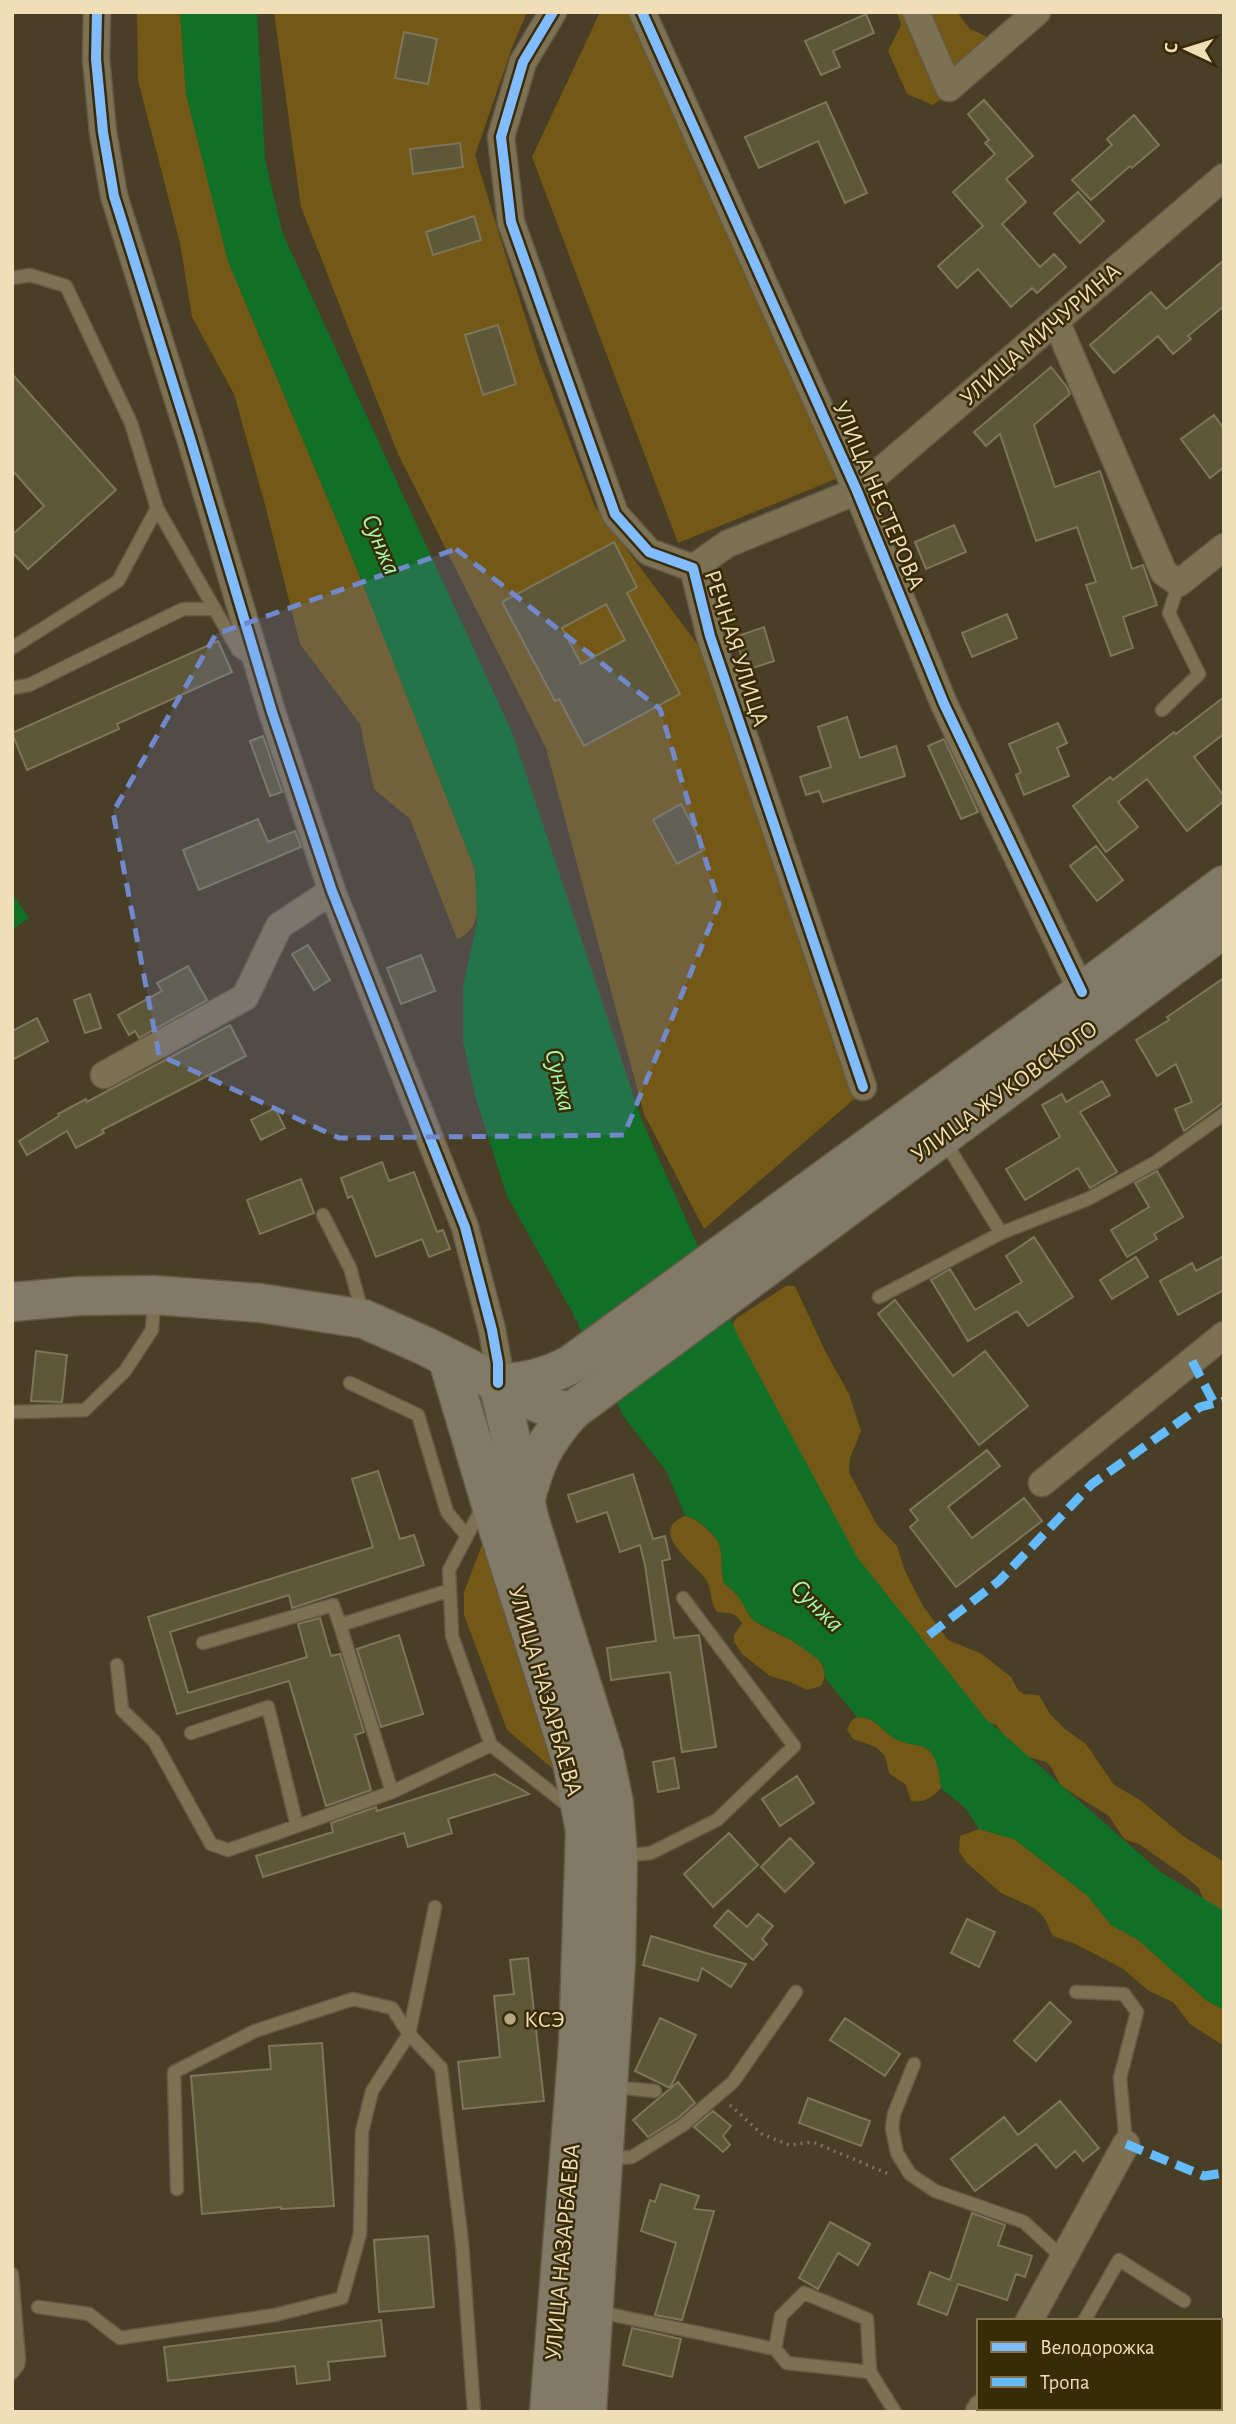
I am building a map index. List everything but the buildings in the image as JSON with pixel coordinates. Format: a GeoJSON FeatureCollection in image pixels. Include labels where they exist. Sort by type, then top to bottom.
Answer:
{"type":"FeatureCollection","features":[{"type":"Feature","properties":{"kind":"main road"},"geometry":{"type":"LineString","coordinates":[[498,1489],[540,1456],[551,1434],[584,1403],[774,1238],[1082,992],[1224,885]]}},
{"type":"Feature","properties":{"kind":"main road","name":"УЛИЦА ЖУКОВСКОГО"},"geometry":{"type":"LineString","coordinates":[[774,1238],[942,1136],[1224,928]]}},
{"type":"Feature","properties":{"kind":"main road"},"geometry":{"type":"LineString","coordinates":[[498,1383],[521,1383],[537,1379],[570,1365],[774,1238]]}},
{"type":"Feature","properties":{"kind":"main road"},"geometry":{"type":"LineString","coordinates":[[12,1302],[79,1296],[154,1295],[260,1303],[364,1319],[447,1357],[534,1403],[584,1403]]}},
{"type":"Feature","properties":{"kind":"main road","name":"УЛИЦА НАЗАРБАЕВА"},"geometry":{"type":"LineString","coordinates":[[447,1357],[604,1755],[614,1803],[618,1856],[616,1961],[587,2412]]}},
{"type":"Feature","properties":{"kind":"main road"},"geometry":{"type":"LineString","coordinates":[[498,1383],[491,1406],[498,1489]]}},
{"type":"Feature","properties":{"kind":"main road","name":"УЛИЦА НАЗАРБАЕВА"},"geometry":{"type":"LineString","coordinates":[[498,1383],[498,1489],[572,1762],[584,1831],[578,2045],[549,2412]]}},
{"type":"Feature","properties":{"kind":"street"},"geometry":{"type":"LineString","coordinates":[[97,12],[96,59],[103,132],[114,196],[258,665],[332,891],[465,1227],[492,1331],[498,1363],[498,1383]]}},
{"type":"Feature","properties":{"kind":"street","name":"РЕЧНАЯ УЛИЦА"},"geometry":{"type":"LineString","coordinates":[[553,12],[523,62],[501,137],[511,222],[615,514],[649,552],[693,568],[709,636],[863,1087]]}},
{"type":"Feature","properties":{"kind":"street","name":"УЛИЦА НЕСТЕРОВА"},"geometry":{"type":"LineString","coordinates":[[642,12],[857,491],[944,704],[1082,992]]}},
{"type":"Feature","properties":{"kind":"street"},"geometry":{"type":"LineString","coordinates":[[916,12],[949,89],[1037,12]]}},
{"type":"Feature","properties":{"kind":"street","name":"УЛИЦА МИЧУРИНА"},"geometry":{"type":"LineString","coordinates":[[693,568],[727,544],[857,491],[1224,177]]}},
{"type":"Feature","properties":{"kind":"street"},"geometry":{"type":"LineString","coordinates":[[1056,321],[1164,573],[1179,583],[1224,547]]}},
{"type":"Feature","properties":{"kind":"street"},"geometry":{"type":"LineString","coordinates":[[104,1075],[245,997],[279,926],[332,891]]}},
{"type":"Feature","properties":{"kind":"street"},"geometry":{"type":"LineString","coordinates":[[1042,1483],[1224,1335]]}},
{"type":"Feature","properties":{"kind":"street"},"geometry":{"type":"LineString","coordinates":[[1030,2319],[1126,2144]]}},
{"type":"Feature","properties":{"kind":"lane"},"geometry":{"type":"LineString","coordinates":[[12,278],[30,275],[66,286],[131,423],[157,508],[238,650],[258,665]]}},
{"type":"Feature","properties":{"kind":"lane"},"geometry":{"type":"LineString","coordinates":[[12,649],[118,581],[157,508]]}},
{"type":"Feature","properties":{"kind":"lane"},"geometry":{"type":"LineString","coordinates":[[1162,710],[1199,674],[1169,613],[1179,583]]}},
{"type":"Feature","properties":{"kind":"lane"},"geometry":{"type":"LineString","coordinates":[[12,688],[29,685],[183,609],[215,609]]}},
{"type":"Feature","properties":{"kind":"lane"},"geometry":{"type":"LineString","coordinates":[[879,1297],[1001,1233],[1088,1199],[1111,1187],[1156,1162],[1224,1114]]}},
{"type":"Feature","properties":{"kind":"lane"},"geometry":{"type":"LineString","coordinates":[[942,1136],[1001,1233]]}},
{"type":"Feature","properties":{"kind":"lane"},"geometry":{"type":"LineString","coordinates":[[323,1215],[350,1268],[364,1319]]}},
{"type":"Feature","properties":{"kind":"lane"},"geometry":{"type":"LineString","coordinates":[[12,1412],[85,1410],[125,1371],[152,1330],[154,1295]]}},
{"type":"Feature","properties":{"kind":"lane"},"geometry":{"type":"LineString","coordinates":[[350,1382],[418,1415],[447,1512],[467,1536]]}},
{"type":"Feature","properties":{"kind":"lane"},"geometry":{"type":"LineString","coordinates":[[498,1489],[467,1536],[449,1570],[452,1636],[491,1745],[582,1816]]}},
{"type":"Feature","properties":{"kind":"lane"},"geometry":{"type":"LineString","coordinates":[[340,1625],[450,1590]]}},
{"type":"Feature","properties":{"kind":"lane"},"geometry":{"type":"LineString","coordinates":[[618,1856],[651,1853],[717,1820],[794,1746],[683,1598]]}},
{"type":"Feature","properties":{"kind":"lane"},"geometry":{"type":"LineString","coordinates":[[203,1643],[333,1605],[392,1792]]}},
{"type":"Feature","properties":{"kind":"lane"},"geometry":{"type":"LineString","coordinates":[[117,1665],[122,1710],[154,1741],[211,1844],[228,1850],[392,1792],[491,1745]]}},
{"type":"Feature","properties":{"kind":"lane"},"geometry":{"type":"LineString","coordinates":[[191,1733],[268,1707],[298,1826]]}},
{"type":"Feature","properties":{"kind":"lane"},"geometry":{"type":"LineString","coordinates":[[38,2307],[89,2314],[120,2338],[275,2315],[342,2298],[360,2234],[362,2132],[372,2091],[409,2034],[435,1907]]}},
{"type":"Feature","properties":{"kind":"lane"},"geometry":{"type":"LineString","coordinates":[[603,2159],[632,2157],[683,2125],[718,2095],[733,2082],[796,1992]]}},
{"type":"Feature","properties":{"kind":"lane"},"geometry":{"type":"LineString","coordinates":[[1076,1992],[1124,1994],[1137,2012],[1120,2078],[1126,2144]]}},
{"type":"Feature","properties":{"kind":"lane"},"geometry":{"type":"LineString","coordinates":[[177,2189],[174,2072],[255,2031],[353,1999],[392,2008],[409,2034],[441,2068],[462,2243],[474,2412]]}},
{"type":"Feature","properties":{"kind":"lane"},"geometry":{"type":"LineString","coordinates":[[914,2064],[894,2114],[892,2128],[902,2164],[922,2185],[1024,2222],[1063,2258]]}},
{"type":"Feature","properties":{"kind":"lane"},"geometry":{"type":"LineString","coordinates":[[608,2087],[655,2091]]}},
{"type":"Feature","properties":{"kind":"lane"},"geometry":{"type":"LineString","coordinates":[[1085,2319],[1119,2260],[1184,2301]]}},
{"type":"Feature","properties":{"kind":"lane"},"geometry":{"type":"LineString","coordinates":[[12,2274],[19,2365],[12,2373]]}},
{"type":"Feature","properties":{"kind":"lane"},"geometry":{"type":"LineString","coordinates":[[775,2349],[781,2316],[804,2293],[867,2319],[870,2372],[895,2412]]}},
{"type":"Feature","properties":{"kind":"lane"},"geometry":{"type":"LineString","coordinates":[[595,2311],[775,2349],[787,2363],[870,2372]]}},
{"type":"Feature","properties":{"kind":"path"},"geometry":{"type":"LineString","coordinates":[[718,2095],[762,2134],[789,2145],[813,2142],[887,2174],[922,2185]]}},
{"type":"Feature","properties":{"kind":"highlighted area"},"geometry":{"type":"Polygon","coordinates":[[[456,549],[660,709],[719,904],[624,1135],[339,1138],[159,1055],[113,812],[216,634],[456,549]]]}},
{"type":"Feature","properties":{"kind":"shaded area"},"geometry":{"type":"Polygon","coordinates":[[[137,12],[180,12],[186,94],[228,261],[353,559],[475,870],[476,919],[466,934],[457,939],[410,819],[374,789],[360,724],[300,644],[234,394],[192,317],[180,243],[138,80],[137,12]]]}},
{"type":"Feature","properties":{"kind":"shaded area"},"geometry":{"type":"Polygon","coordinates":[[[274,12],[527,12],[475,155],[504,250],[539,360],[595,507],[701,649],[868,1087],[704,1229],[644,1114],[546,748],[398,454],[301,207],[274,12]]]}},
{"type":"Feature","properties":{"kind":"shaded area"},"geometry":{"type":"Polygon","coordinates":[[[600,12],[639,12],[843,476],[678,543],[532,157],[600,12]]]}},
{"type":"Feature","properties":{"kind":"shaded area"},"geometry":{"type":"Polygon","coordinates":[[[897,12],[957,12],[970,29],[990,38],[992,62],[933,105],[907,94],[888,51],[901,25],[897,12]]]}},
{"type":"Feature","properties":{"kind":"shaded area"},"geometry":{"type":"Polygon","coordinates":[[[786,1286],[795,1286],[825,1351],[849,1394],[861,1431],[850,1458],[849,1472],[877,1525],[897,1546],[905,1571],[923,1606],[948,1640],[982,1654],[1011,1677],[1018,1690],[1024,1694],[1039,1695],[1050,1714],[1086,1744],[1114,1785],[1140,1800],[1183,1836],[1224,1862],[1224,1916],[1204,1900],[1198,1887],[1186,1877],[1139,1844],[1124,1839],[1109,1816],[1061,1786],[1046,1762],[1025,1756],[1009,1742],[996,1725],[977,1719],[871,1600],[730,1327],[737,1318],[786,1286]]]}},
{"type":"Feature","properties":{"kind":"shaded area"},"geometry":{"type":"Polygon","coordinates":[[[685,1516],[700,1523],[717,1541],[724,1583],[739,1597],[751,1617],[802,1647],[822,1664],[825,1675],[821,1686],[807,1690],[770,1676],[742,1654],[734,1642],[734,1635],[742,1623],[734,1615],[717,1612],[707,1581],[672,1540],[670,1531],[674,1523],[685,1516]]]}},
{"type":"Feature","properties":{"kind":"shaded area"},"geometry":{"type":"Polygon","coordinates":[[[483,1542],[548,1743],[553,1769],[507,1730],[464,1615],[464,1592],[483,1542]]]}},
{"type":"Feature","properties":{"kind":"shaded area"},"geometry":{"type":"Polygon","coordinates":[[[857,1717],[873,1721],[897,1740],[921,1746],[931,1752],[937,1763],[941,1788],[928,1799],[911,1801],[906,1785],[889,1773],[885,1756],[876,1747],[853,1739],[847,1730],[851,1721],[857,1717]]]}},
{"type":"Feature","properties":{"kind":"shaded area"},"geometry":{"type":"Polygon","coordinates":[[[979,1829],[1014,1839],[1088,1896],[1111,1925],[1137,1939],[1206,2000],[1224,2010],[1224,2046],[1190,2024],[1173,2002],[1149,1991],[1122,1968],[1053,1936],[1044,1917],[1034,1908],[1001,1893],[966,1862],[959,1851],[960,1836],[979,1829]]]}},
{"type":"Feature","properties":{"kind":"water","name":"Сунжа"},"geometry":{"type":"Polygon","coordinates":[[[180,12],[257,12],[265,159],[282,232],[512,732],[642,1121],[739,1338],[857,1557],[986,1719],[1159,1871],[1224,1911],[1224,2010],[1206,2000],[1137,1939],[1111,1925],[1088,1896],[1014,1839],[979,1829],[966,1809],[941,1788],[937,1763],[931,1752],[921,1746],[897,1740],[869,1719],[857,1717],[826,1679],[819,1660],[793,1641],[753,1620],[736,1593],[724,1583],[717,1541],[700,1523],[685,1516],[667,1472],[624,1417],[572,1312],[507,1196],[476,1099],[463,1042],[463,987],[477,922],[475,870],[353,559],[228,261],[186,94],[180,12]]]}},
{"type":"Feature","properties":{"kind":"water"},"geometry":{"type":"Polygon","coordinates":[[[12,893],[29,918],[12,930],[12,893]]]}},
{"type":"Feature","properties":{"kind":"marked path"},"geometry":{"type":"LineString","coordinates":[[1192,1361],[1214,1403]]}},
{"type":"Feature","properties":{"kind":"marked path"},"geometry":{"type":"LineString","coordinates":[[929,1635],[999,1581],[1092,1484],[1200,1407],[1224,1401]]}},
{"type":"Feature","properties":{"kind":"marked path"},"geometry":{"type":"LineString","coordinates":[[1126,2144],[1204,2176],[1224,2173]]}},
{"type":"Feature","properties":{"kind":"cycle path"},"geometry":{"type":"LineString","coordinates":[[97,12],[96,59],[103,132],[114,196],[272,712],[332,891],[465,1227],[492,1330],[498,1363],[498,1383]]}},
{"type":"Feature","properties":{"kind":"cycle path"},"geometry":{"type":"LineString","coordinates":[[553,12],[523,62],[501,137],[511,222],[615,514],[649,552],[693,568],[710,636],[863,1087]]}},
{"type":"Feature","properties":{"kind":"cycle path"},"geometry":{"type":"LineString","coordinates":[[642,12],[857,491],[944,704],[1082,992]]}},
{"type":"Feature","properties":{"kind":"place","name":"КСЭ"},"geometry":{"type":"Point","coordinates":[510,2019]}}]}
